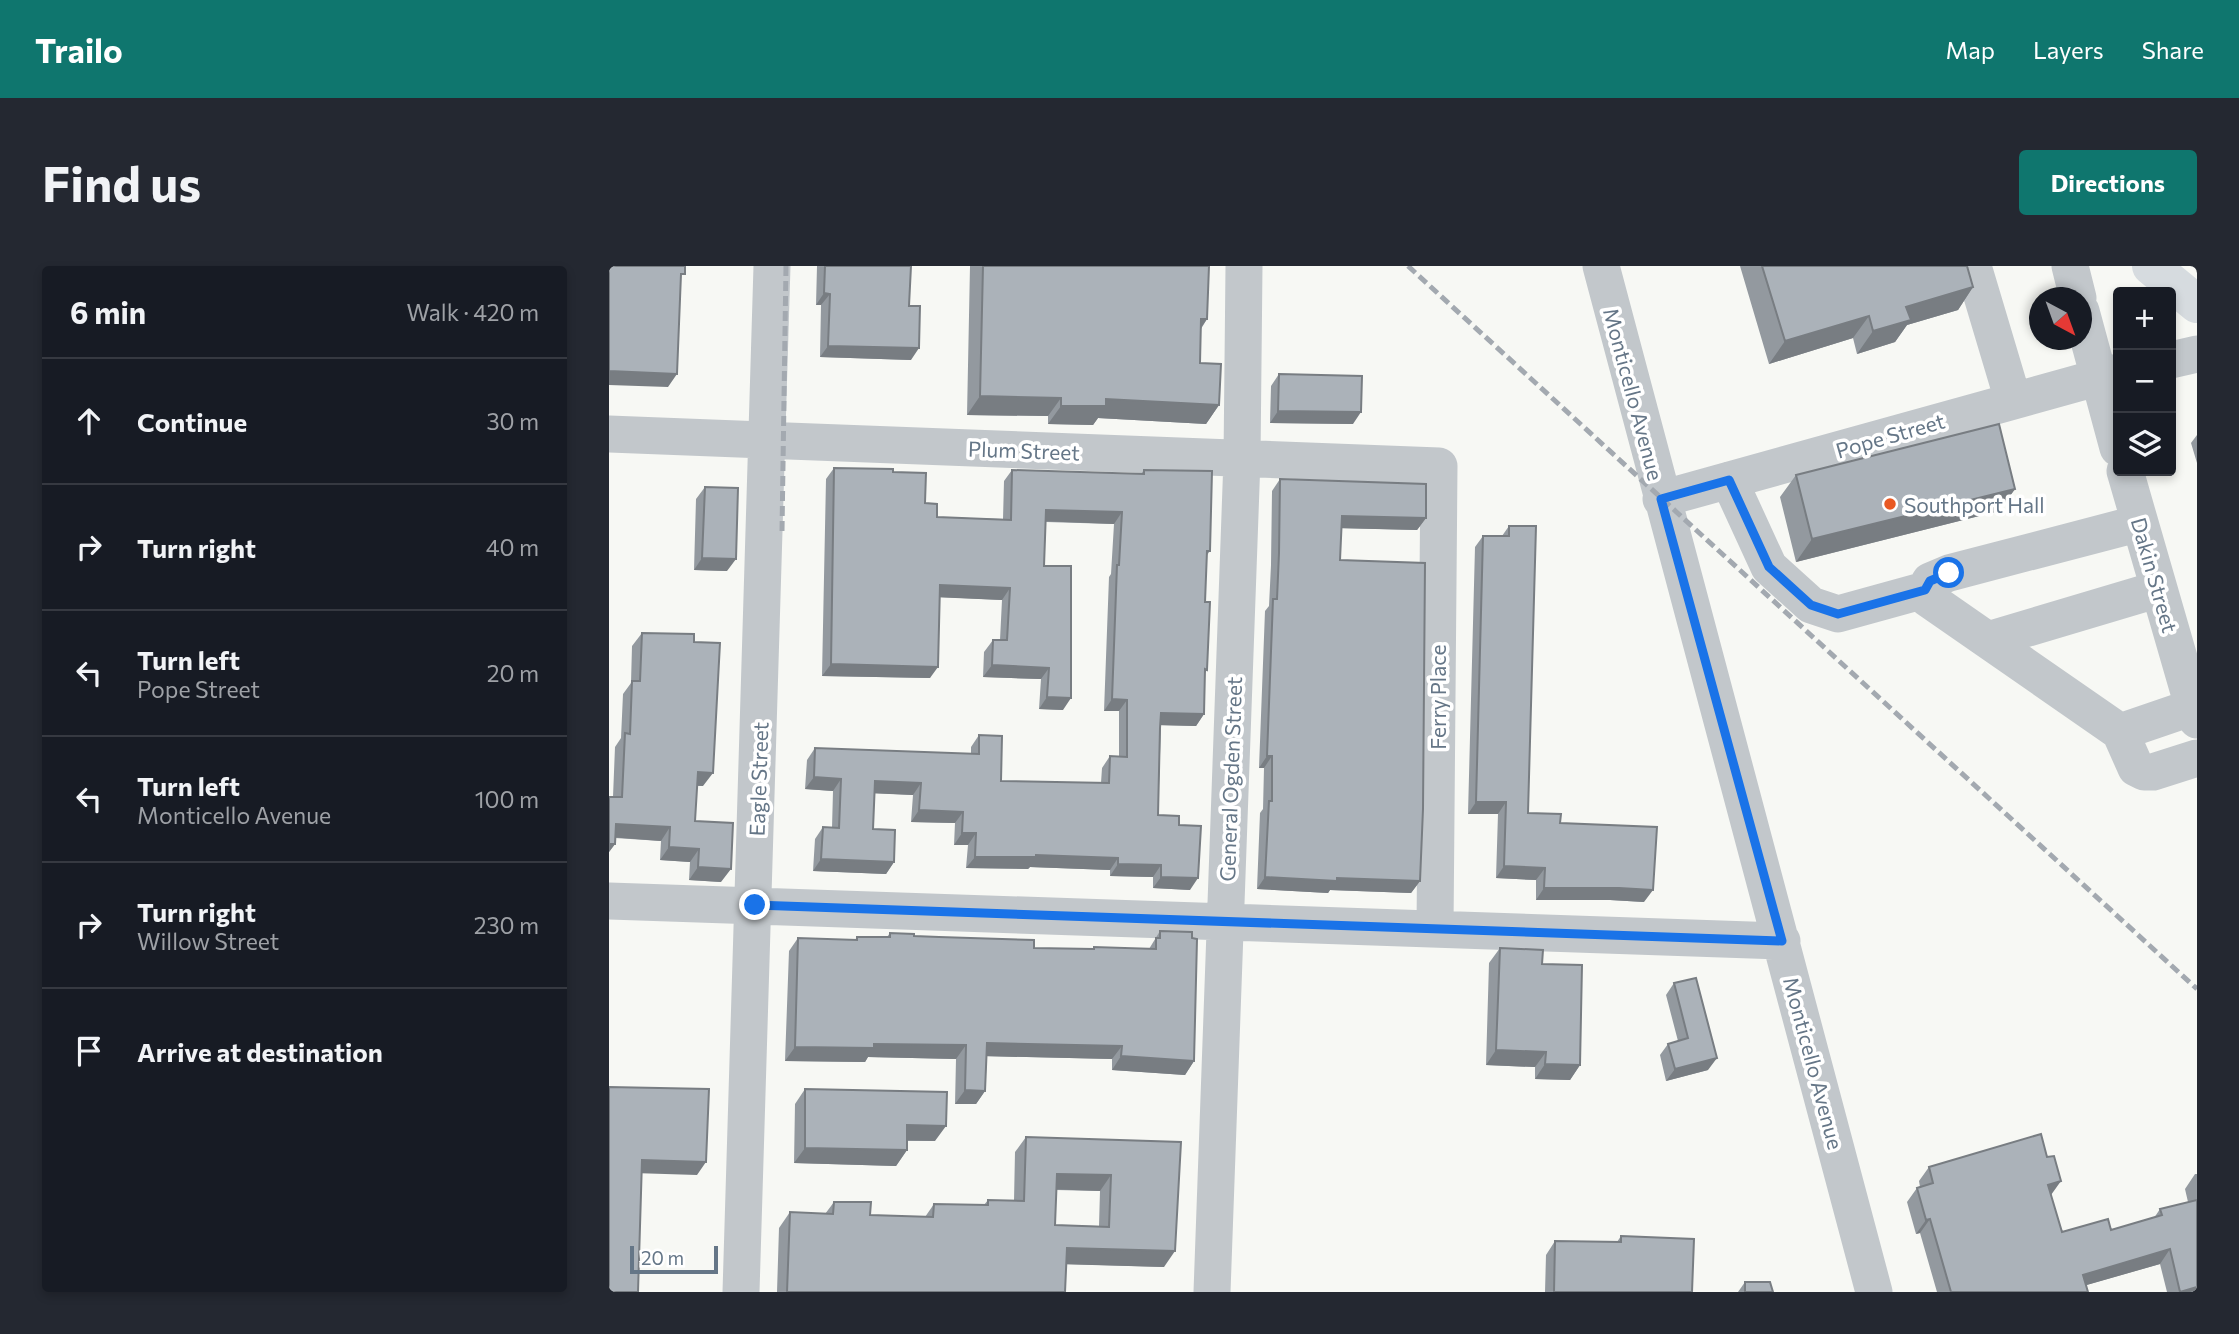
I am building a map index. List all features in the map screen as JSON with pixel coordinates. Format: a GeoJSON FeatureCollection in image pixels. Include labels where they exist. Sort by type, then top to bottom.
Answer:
{"type":"FeatureCollection","features":[{"type":"Feature","properties":{"kind":"main road"},"geometry":{"type":"LineString","coordinates":[[2151,266],[2197,304]]}},
{"type":"Feature","properties":{"kind":"street","name":"Eagle Street"},"geometry":{"type":"LineString","coordinates":[[741,1292],[755,905],[772,266]]}},
{"type":"Feature","properties":{"kind":"street","name":"General Ogden Street"},"geometry":{"type":"LineString","coordinates":[[1212,1292],[1242,458],[1244,266]]}},
{"type":"Feature","properties":{"kind":"street","name":"Monticello Avenue"},"geometry":{"type":"LineString","coordinates":[[1601,266],[1874,1292]]}},
{"type":"Feature","properties":{"kind":"street"},"geometry":{"type":"LineString","coordinates":[[1972,266],[2013,400]]}},
{"type":"Feature","properties":{"kind":"street"},"geometry":{"type":"LineString","coordinates":[[2070,266],[2075,287]]}},
{"type":"Feature","properties":{"kind":"street"},"geometry":{"type":"LineString","coordinates":[[2092,337],[2108,374],[2113,413]]}},
{"type":"Feature","properties":{"kind":"street"},"geometry":{"type":"LineString","coordinates":[[2176,359],[2197,354]]}},
{"type":"Feature","properties":{"kind":"street","name":"Pope Street"},"geometry":{"type":"LineString","coordinates":[[1661,499],[2108,374]]}},
{"type":"Feature","properties":{"kind":"street","name":"Plum Street"},"geometry":{"type":"LineString","coordinates":[[609,434],[1439,466]]}},
{"type":"Feature","properties":{"kind":"street","name":"Ferry Place"},"geometry":{"type":"LineString","coordinates":[[1435,929],[1439,466]]}},
{"type":"Feature","properties":{"kind":"street","name":"Dakin Street"},"geometry":{"type":"LineString","coordinates":[[2126,476],[2195,713]]}},
{"type":"Feature","properties":{"kind":"street"},"geometry":{"type":"LineString","coordinates":[[1729,480],[1769,567],[1811,605],[1838,614],[1925,590]]}},
{"type":"Feature","properties":{"kind":"street"},"geometry":{"type":"LineString","coordinates":[[2140,523],[1949,573],[1930,581],[1925,590],[1927,598],[2120,732],[2136,768],[2153,772],[2197,758]]}},
{"type":"Feature","properties":{"kind":"street"},"geometry":{"type":"LineString","coordinates":[[1988,640],[2159,589]]}},
{"type":"Feature","properties":{"kind":"street"},"geometry":{"type":"LineString","coordinates":[[2120,732],[2195,713]]}},
{"type":"Feature","properties":{"kind":"street"},"geometry":{"type":"LineString","coordinates":[[609,901],[1782,941]]}},
{"type":"Feature","properties":{"kind":"building"},"geometry":{"type":"Polygon","coordinates":[[[609,266],[685,266],[685,274],[681,274],[677,374],[609,371],[609,266]]]}},
{"type":"Feature","properties":{"kind":"building"},"geometry":{"type":"Polygon","coordinates":[[[825,266],[911,266],[909,306],[920,306],[919,348],[828,346],[830,294],[824,293],[825,266]]]}},
{"type":"Feature","properties":{"kind":"building"},"geometry":{"type":"Polygon","coordinates":[[[983,266],[1209,266],[1207,319],[1201,319],[1200,363],[1221,364],[1219,405],[1106,399],[1106,406],[1061,406],[1061,398],[980,396],[983,266]]]}},
{"type":"Feature","properties":{"kind":"building"},"geometry":{"type":"Polygon","coordinates":[[[1762,266],[1967,266],[1973,287],[1906,307],[1911,320],[1873,331],[1869,316],[1785,341],[1762,266]]]}},
{"type":"Feature","properties":{"kind":"building"},"geometry":{"type":"Polygon","coordinates":[[[1279,374],[1362,376],[1361,412],[1278,411],[1279,374]]]}},
{"type":"Feature","properties":{"kind":"building","name":"Southport Hall"},"geometry":{"type":"Polygon","coordinates":[[[1999,424],[2015,489],[1812,539],[1796,475],[1999,424]]]}},
{"type":"Feature","properties":{"kind":"building"},"geometry":{"type":"Polygon","coordinates":[[[834,468],[893,469],[893,472],[926,473],[925,503],[937,504],[937,517],[1011,520],[1012,470],[1144,474],[1144,470],[1212,471],[1210,551],[1207,551],[1205,602],[1210,602],[1204,714],[1161,713],[1160,728],[1158,815],[1179,816],[1179,825],[1201,826],[1198,878],[1161,877],[1161,865],[1118,864],[1118,858],[1036,855],[975,857],[976,833],[962,833],[963,812],[919,810],[921,783],[875,781],[873,829],[895,830],[894,862],[821,859],[823,827],[839,828],[841,779],[814,777],[815,748],[979,754],[979,735],[1002,736],[1001,781],[1109,783],[1110,756],[1127,757],[1127,700],[1112,699],[1117,565],[1122,512],[1046,510],[1044,566],[1071,566],[1071,698],[1047,697],[1049,668],[992,665],[993,640],[1007,640],[1010,588],[940,585],[938,667],[831,664],[834,468]]]}},
{"type":"Feature","properties":{"kind":"building"},"geometry":{"type":"Polygon","coordinates":[[[1280,479],[1426,484],[1426,518],[1342,516],[1340,560],[1425,563],[1420,881],[1337,878],[1337,881],[1265,877],[1269,801],[1272,801],[1272,756],[1267,756],[1273,599],[1277,599],[1280,479]]]}},
{"type":"Feature","properties":{"kind":"building"},"geometry":{"type":"Polygon","coordinates":[[[705,487],[738,488],[736,559],[702,558],[705,487]]]}},
{"type":"Feature","properties":{"kind":"building"},"geometry":{"type":"Polygon","coordinates":[[[1509,526],[1536,526],[1528,813],[1561,814],[1560,823],[1657,827],[1653,890],[1544,888],[1545,868],[1504,866],[1506,802],[1476,802],[1483,536],[1509,536],[1509,526]]]}},
{"type":"Feature","properties":{"kind":"building"},"geometry":{"type":"Polygon","coordinates":[[[642,633],[694,634],[694,642],[720,643],[713,773],[698,772],[695,821],[733,823],[731,869],[698,867],[699,849],[669,847],[670,827],[616,824],[615,844],[609,844],[609,797],[622,797],[625,733],[630,734],[632,681],[640,681],[642,633]]]}},
{"type":"Feature","properties":{"kind":"building"},"geometry":{"type":"Polygon","coordinates":[[[1160,931],[1192,932],[1192,938],[1197,939],[1194,1061],[1121,1056],[1122,1046],[987,1043],[985,1091],[965,1090],[966,1045],[795,1047],[798,938],[857,940],[857,937],[890,937],[890,933],[1034,940],[1034,948],[1156,949],[1156,938],[1160,938],[1160,931]]]}},
{"type":"Feature","properties":{"kind":"building"},"geometry":{"type":"Polygon","coordinates":[[[1500,948],[1543,950],[1542,964],[1582,965],[1580,1065],[1545,1064],[1546,1052],[1496,1050],[1500,948]]]}},
{"type":"Feature","properties":{"kind":"building"},"geometry":{"type":"Polygon","coordinates":[[[1696,978],[1717,1058],[1675,1069],[1668,1044],[1688,1038],[1674,983],[1696,978]]]}},
{"type":"Feature","properties":{"kind":"building"},"geometry":{"type":"Polygon","coordinates":[[[609,1087],[709,1089],[706,1162],[642,1160],[638,1292],[609,1292],[609,1087]]]}},
{"type":"Feature","properties":{"kind":"building"},"geometry":{"type":"Polygon","coordinates":[[[805,1089],[947,1092],[946,1126],[907,1125],[907,1150],[805,1148],[805,1089]]]}},
{"type":"Feature","properties":{"kind":"building"},"geometry":{"type":"Polygon","coordinates":[[[2041,1134],[2047,1157],[2054,1156],[2061,1181],[2048,1185],[2062,1232],[2108,1219],[2111,1230],[2162,1215],[2160,1209],[2197,1200],[2197,1287],[2180,1292],[2170,1249],[2083,1275],[2088,1292],[1951,1292],[1930,1219],[1926,1220],[1917,1188],[1933,1183],[1929,1167],[2041,1134]]]}},
{"type":"Feature","properties":{"kind":"building"},"geometry":{"type":"Polygon","coordinates":[[[1026,1137],[1181,1142],[1175,1251],[1067,1248],[1065,1292],[787,1292],[790,1212],[833,1214],[834,1202],[871,1202],[870,1215],[933,1217],[934,1204],[988,1205],[988,1200],[1024,1201],[1026,1137]],[[1057,1174],[1055,1225],[1109,1227],[1111,1175],[1057,1174]]]}},
{"type":"Feature","properties":{"kind":"building"},"geometry":{"type":"Polygon","coordinates":[[[1621,1236],[1694,1239],[1692,1292],[1554,1292],[1555,1241],[1621,1242],[1621,1236]]]}},
{"type":"Feature","properties":{"kind":"building"},"geometry":{"type":"Polygon","coordinates":[[[1745,1282],[1770,1282],[1773,1292],[1745,1292],[1745,1282]]]}},
{"type":"Feature","properties":{"kind":"railway"},"geometry":{"type":"LineString","coordinates":[[782,531],[786,266]]}},
{"type":"Feature","properties":{"kind":"railway"},"geometry":{"type":"LineString","coordinates":[[1408,266],[2197,989]]}},
{"type":"Feature","properties":{"kind":"place","name":"Southport Hall"},"geometry":{"type":"Point","coordinates":[1890,504]}},
{"type":"Feature","properties":{"kind":"route"},"geometry":{"type":"LineString","coordinates":[[755,905],[1782,941],[1661,499],[1729,480],[1769,567],[1811,605],[1838,614],[1925,590],[1930,581],[1949,573]]}}]}
